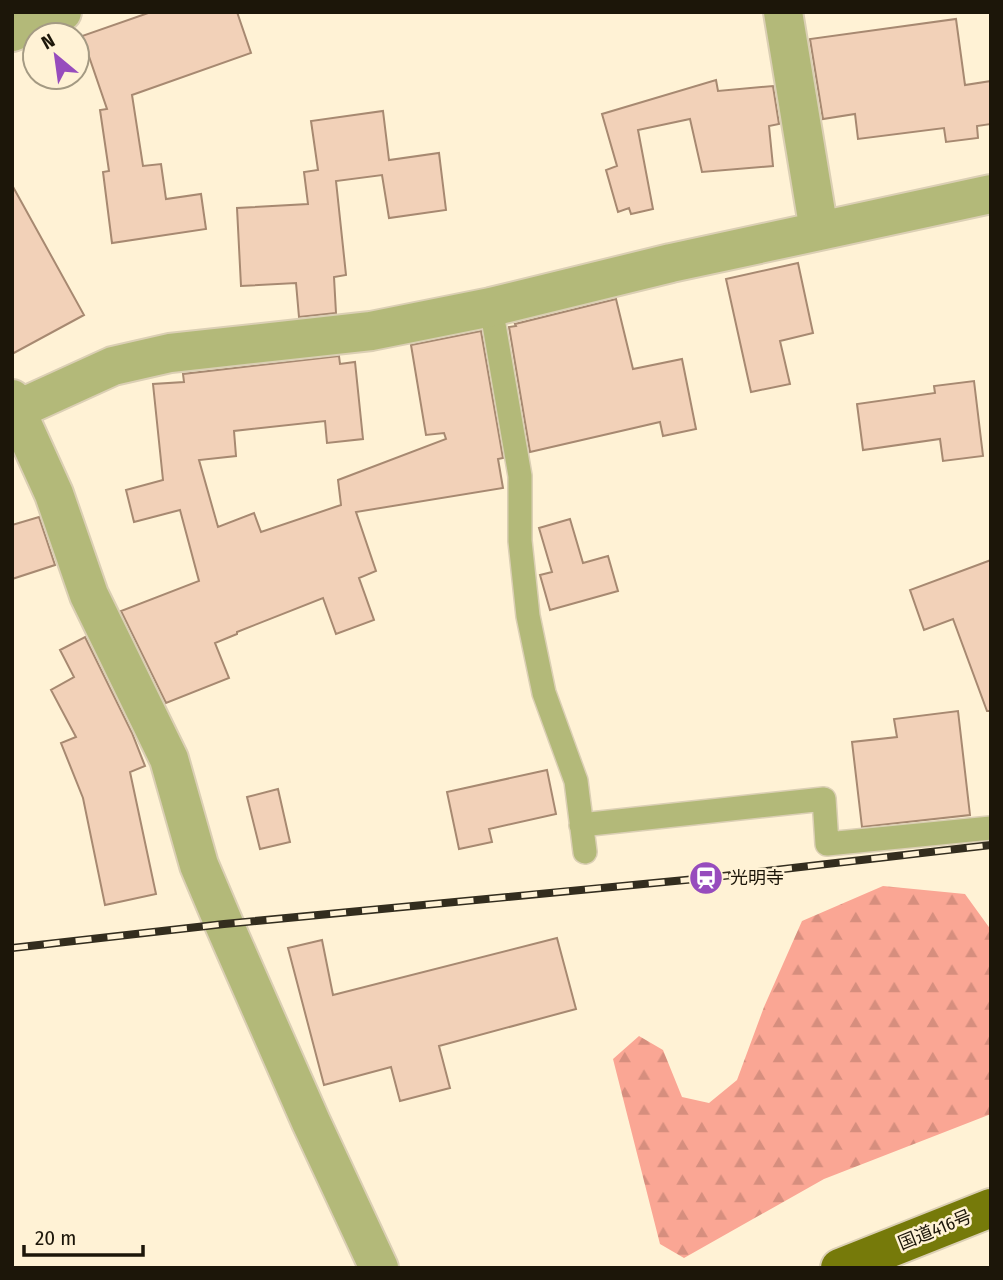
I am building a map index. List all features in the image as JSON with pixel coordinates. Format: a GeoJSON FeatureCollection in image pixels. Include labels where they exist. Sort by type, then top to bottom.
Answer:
{"type":"FeatureCollection","features":[{"type":"Feature","properties":{"kind":"highway","name":"国道416号"},"geometry":{"type":"LineString","coordinates":[[840,1268],[991,1208]]}},
{"type":"Feature","properties":{"kind":"street"},"geometry":{"type":"LineString","coordinates":[[12,32],[62,12]]}},
{"type":"Feature","properties":{"kind":"street"},"geometry":{"type":"LineString","coordinates":[[783,12],[819,231]]}},
{"type":"Feature","properties":{"kind":"street"},"geometry":{"type":"LineString","coordinates":[[379,1268],[224,924],[199,864],[169,760],[89,594],[54,494],[13,407],[113,366],[170,353],[371,331],[491,307],[671,263],[991,194]]}},
{"type":"Feature","properties":{"kind":"lane"},"geometry":{"type":"LineString","coordinates":[[491,307],[520,476],[520,541],[528,616],[544,693],[576,781],[584,852]]}},
{"type":"Feature","properties":{"kind":"lane"},"geometry":{"type":"LineString","coordinates":[[581,825],[824,799],[827,844],[991,828]]}},
{"type":"Feature","properties":{"kind":"green space"},"geometry":{"type":"Polygon","coordinates":[[[883,886],[965,894],[991,930],[991,1114],[824,1179],[684,1258],[660,1244],[613,1059],[639,1036],[663,1050],[682,1097],[709,1103],[737,1080],[764,1007],[802,921],[883,886]]]}},
{"type":"Feature","properties":{"kind":"building"},"geometry":{"type":"Polygon","coordinates":[[[151,12],[237,12],[251,53],[132,95],[143,166],[161,164],[166,199],[201,194],[206,229],[112,243],[103,172],[109,171],[100,110],[107,109],[91,62],[91,33],[151,12]]]}},
{"type":"Feature","properties":{"kind":"building"},"geometry":{"type":"Polygon","coordinates":[[[956,19],[965,85],[991,81],[991,124],[977,126],[978,138],[946,142],[944,128],[858,139],[855,114],[823,119],[810,39],[956,19]]]}},
{"type":"Feature","properties":{"kind":"building"},"geometry":{"type":"Polygon","coordinates":[[[716,80],[718,91],[773,86],[779,124],[769,126],[773,166],[702,172],[690,119],[638,130],[653,209],[631,214],[629,208],[618,212],[606,170],[617,166],[602,114],[716,80]]]}},
{"type":"Feature","properties":{"kind":"building"},"geometry":{"type":"Polygon","coordinates":[[[383,111],[389,160],[439,153],[446,210],[389,218],[382,175],[336,181],[346,275],[334,277],[336,313],[299,317],[296,283],[241,286],[237,208],[308,204],[304,172],[318,170],[311,121],[383,111]]]}},
{"type":"Feature","properties":{"kind":"building"},"geometry":{"type":"Polygon","coordinates":[[[12,185],[84,315],[12,354],[12,185]]]}},
{"type":"Feature","properties":{"kind":"building"},"geometry":{"type":"Polygon","coordinates":[[[798,263],[813,333],[780,341],[790,384],[751,392],[726,279],[798,263]]]}},
{"type":"Feature","properties":{"kind":"building"},"geometry":{"type":"Polygon","coordinates":[[[616,299],[633,369],[682,359],[696,429],[663,436],[660,422],[530,452],[509,327],[616,299]]]}},
{"type":"Feature","properties":{"kind":"building"},"geometry":{"type":"Polygon","coordinates":[[[481,331],[503,458],[498,459],[503,488],[356,512],[376,571],[359,578],[374,620],[336,634],[323,598],[237,632],[215,643],[229,678],[166,703],[121,611],[199,581],[180,510],[134,522],[126,490],[163,480],[153,384],[184,382],[183,374],[339,356],[340,364],[355,362],[363,439],[327,443],[325,421],[234,431],[236,456],[199,460],[218,527],[254,513],[261,532],[341,505],[338,480],[446,439],[444,433],[426,435],[411,345],[481,331]]]}},
{"type":"Feature","properties":{"kind":"building"},"geometry":{"type":"Polygon","coordinates":[[[974,381],[983,456],[943,461],[940,439],[863,450],[857,404],[935,393],[934,386],[974,381]]]}},
{"type":"Feature","properties":{"kind":"building"},"geometry":{"type":"Polygon","coordinates":[[[39,517],[55,565],[12,579],[12,525],[39,517]]]}},
{"type":"Feature","properties":{"kind":"building"},"geometry":{"type":"Polygon","coordinates":[[[570,519],[583,563],[608,556],[618,591],[550,610],[540,575],[552,572],[539,528],[570,519]]]}},
{"type":"Feature","properties":{"kind":"building"},"geometry":{"type":"Polygon","coordinates":[[[991,560],[991,711],[987,711],[953,619],[924,630],[910,590],[991,560]]]}},
{"type":"Feature","properties":{"kind":"building"},"geometry":{"type":"Polygon","coordinates":[[[85,637],[132,733],[145,766],[130,772],[156,894],[105,905],[83,798],[61,743],[76,737],[51,690],[74,677],[60,650],[85,637]]]}},
{"type":"Feature","properties":{"kind":"building"},"geometry":{"type":"Polygon","coordinates":[[[958,711],[970,815],[862,827],[852,742],[897,737],[894,719],[958,711]]]}},
{"type":"Feature","properties":{"kind":"building"},"geometry":{"type":"Polygon","coordinates":[[[547,770],[556,814],[489,829],[492,842],[459,849],[447,792],[547,770]]]}},
{"type":"Feature","properties":{"kind":"building"},"geometry":{"type":"Polygon","coordinates":[[[278,789],[290,842],[260,849],[247,797],[278,789]]]}},
{"type":"Feature","properties":{"kind":"building"},"geometry":{"type":"Polygon","coordinates":[[[557,938],[576,1009],[439,1046],[450,1088],[400,1101],[391,1067],[324,1085],[288,948],[322,940],[333,995],[557,938]]]}},
{"type":"Feature","properties":{"kind":"railway"},"geometry":{"type":"LineString","coordinates":[[12,948],[224,924],[706,878],[991,845]]}},
{"type":"Feature","properties":{"kind":"place","name":"光明寺"},"geometry":{"type":"Point","coordinates":[706,878]}}]}
